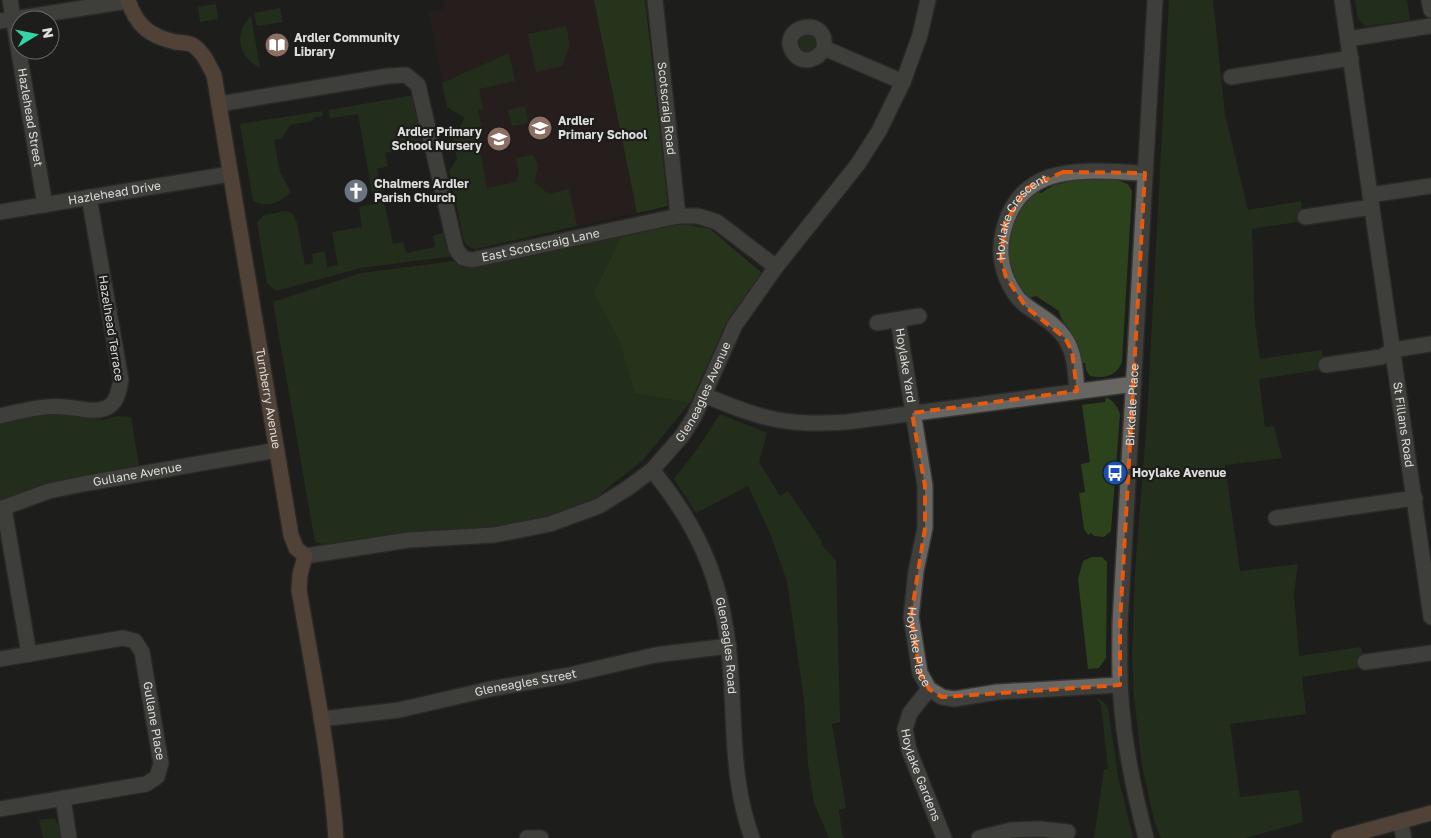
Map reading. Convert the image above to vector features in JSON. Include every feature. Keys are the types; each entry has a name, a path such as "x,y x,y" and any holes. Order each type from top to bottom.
{"street":[{"name":"Hazlehead Street","path":"10,0 7,20 45,205"},
{"path":"7,20 128,0"},
{"name":"Turnberry Avenue","path":"128,0 136,21 153,34 175,42 192,44 205,57 214,75 291,535 296,548 305,556"},
{"name":"Scotscraig Road","path":"654,0 678,216"},
{"name":"Gleneagles Avenue","path":"305,556 409,540 494,535 550,524 599,506 652,470 682,436 694,417 735,325 776,267 858,164 879,130 903,82 920,35 928,0"},
{"name":"Birkdale Place","path":"1146,838 1136,801 1126,744 1120,685 1120,624 1155,0"},
{"name":"St Fillans Road","path":"1342,0 1415,498 1428,569 1431,618"},
{"path":"1430,0 1431,10"},
{"path":"1348,39 1431,26"},
{"path":"824,48 903,82"},
{"path":"1231,77 1351,58"},
{"name":"East Scotscraig Lane","path":"219,104 388,76 406,75 418,85 456,249 463,258 472,260 678,216 698,216 717,222 776,267"},
{"name":"Hoylake Crescent","path":"1077,391 1072,351 1065,338 1053,324 1026,306 1015,294 1006,277 1001,259 1001,241 1005,223 1014,204 1027,188 1063,172 1145,173"},
{"name":"Hazlehead Drive","path":"0,212 230,174"},
{"path":"1305,217 1431,186"},
{"name":"Hazelhead Terrace","path":"0,416 38,407 100,409 110,405 118,395 121,380 89,197"},
{"name":"Hoylake Yard","path":"877,323 919,316"},
{"name":"Hoylake Yard","path":"898,320 912,413"},
{"path":"1326,365 1381,357 1393,350 1431,344"},
{"path":"704,395 766,417 818,424 847,422 1134,384"},
{"name":"Hoylake Place","path":"912,413 925,486 925,528 916,571 911,617 920,673 929,689 942,697 954,699 998,692 1120,685"},
{"name":"Gullane Avenue","path":"2,509 49,492 75,486 277,450"},
{"name":"Gleneagles Road","path":"652,470 681,509 701,543 725,617 729,646 733,748 739,790 752,838"},
{"path":"1276,518 1415,498"},
{"path":"2,509 29,654"},
{"path":"305,556 300,575 299,590 321,719 336,838"},
{"name":"Gullane Place","path":"0,659 123,638 134,641 142,652 162,763 157,777 146,784 0,808"},
{"name":"Gleneagles Street","path":"321,719 400,710 490,689 655,655 729,646"},
{"path":"1366,662 1431,653"},
{"name":"Hoylake Gardens","path":"929,689 910,713 905,729 909,750 944,838"},
{"path":"63,798 69,838"},
{"path":"1339,838 1431,813"},
{"path":"1400,821 1404,838"},
{"path":"979,838 1011,830 1040,829 1068,832"},
{"path":"527,838 541,838"}],"highlighted area":[{"path":"1063,172 1145,173 1120,624 1120,685 942,697 929,689 920,673 911,617 925,528 925,486 912,413 1077,391 1072,351 1065,338 1026,307 1006,277 1001,259 1005,223 1027,188"}],"shaded area":[{"name":"Ardler Primary School","path":"444,0 594,0 637,213 476,249 469,247 464,241 449,171 457,159 453,138 465,118 447,107 428,12 445,9"}],"green space":[{"path":"594,0 645,0 668,206 637,213"},
{"path":"1169,0 1213,0 1225,114 1248,210 1301,201 1303,221 1252,229 1255,324 1260,359 1322,350 1325,369 1259,379 1265,427 1274,426 1282,458 1225,465 1240,571 1298,564 1294,593 1299,656 1361,647 1365,667 1302,677 1306,714 1230,724 1240,797 1299,790 1303,822 1246,838 1161,838 1155,824 1142,765 1134,698 1132,655 1135,571 1147,418"},
{"path":"1355,0 1407,0 1410,20 1366,26 1360,21"},
{"path":"216,4 218,19 200,22 198,7"},
{"path":"280,8 283,22 257,26 254,13"},
{"path":"251,16 260,68 247,58 240,44 242,30"},
{"path":"566,26 570,46 562,66 536,72 528,34"},
{"path":"804,34 812,34 817,39 815,50 804,52 799,47 799,39"},
{"path":"509,53 515,81 479,89 483,109 478,110 481,124 480,151 487,188 516,182 519,174 516,158 533,155 538,164 535,183 549,194 569,189 577,226 476,249 469,247 464,241 449,171 457,159 453,138 465,118 447,107 442,83"},
{"path":"414,95 424,145 385,153 388,166 377,169 393,244 403,242 406,253 435,247 433,236 443,233 432,185 438,190 454,256 361,268 276,291 267,283 257,222 264,215 286,211 293,214 297,223 305,265 313,263 312,254 325,251 327,267 338,265 332,232 362,227 359,207 374,204 358,114 330,118 329,110"},
{"path":"525,106 528,123 512,126 508,110"},
{"path":"322,111 323,116 313,118 313,121 290,125 282,138 274,140 280,172 291,192 273,203 264,204 253,201 240,124"},
{"path":"1072,175 1117,176 1117,180 1128,184 1132,191 1122,362 1117,371 1105,377 1090,376 1086,370 1085,363 1081,363 1075,340 1062,320 1059,311 1036,296 1028,298 1016,279 1009,258 1008,248 1011,227 1021,206 1034,191 1041,193 1054,185 1068,182"},
{"path":"679,223 710,229 762,273 727,321 690,403 635,393 618,338 594,293 623,233"},
{"path":"623,233 594,293 618,338 635,393 690,403 643,460 595,498 549,515 494,527 408,532 324,544 315,542 273,302 361,273 455,261 471,266"},
{"path":"1106,397 1115,404 1120,414 1111,531 1104,537 1094,536 1091,533 1088,535 1084,529 1079,493 1085,492 1081,464 1090,462 1082,405 1105,402"},
{"path":"39,413 65,413 103,420 117,416 131,417 139,466 56,481 19,496 0,501 0,423"},
{"path":"720,414 767,433 759,462 780,496 788,491 821,540 822,545 836,561 840,722 832,724 846,808 839,810 842,834 845,838 829,838 814,803 808,764 804,700 787,581 770,533 748,486 696,513 674,479 698,448"},
{"path":"1092,557 1102,557 1107,562 1106,658 1099,668 1088,669 1078,579 1083,561"},
{"path":"1096,697 1104,702 1108,708 1118,776 1133,838 1094,838 1104,770 1108,769 1101,705"},
{"path":"55,818 63,838 43,838 39,820"}],"place":[{"name":"Ardler Community Library","path":"277,45"},
{"name":"Ardler Primary School","path":"540,128"},
{"name":"Ardler Primary School Nursery","path":"499,139"},
{"name":"Chalmers Ardler Parish Church","path":"356,191"},
{"name":"Hoylake Avenue","path":"1115,473"}]}
